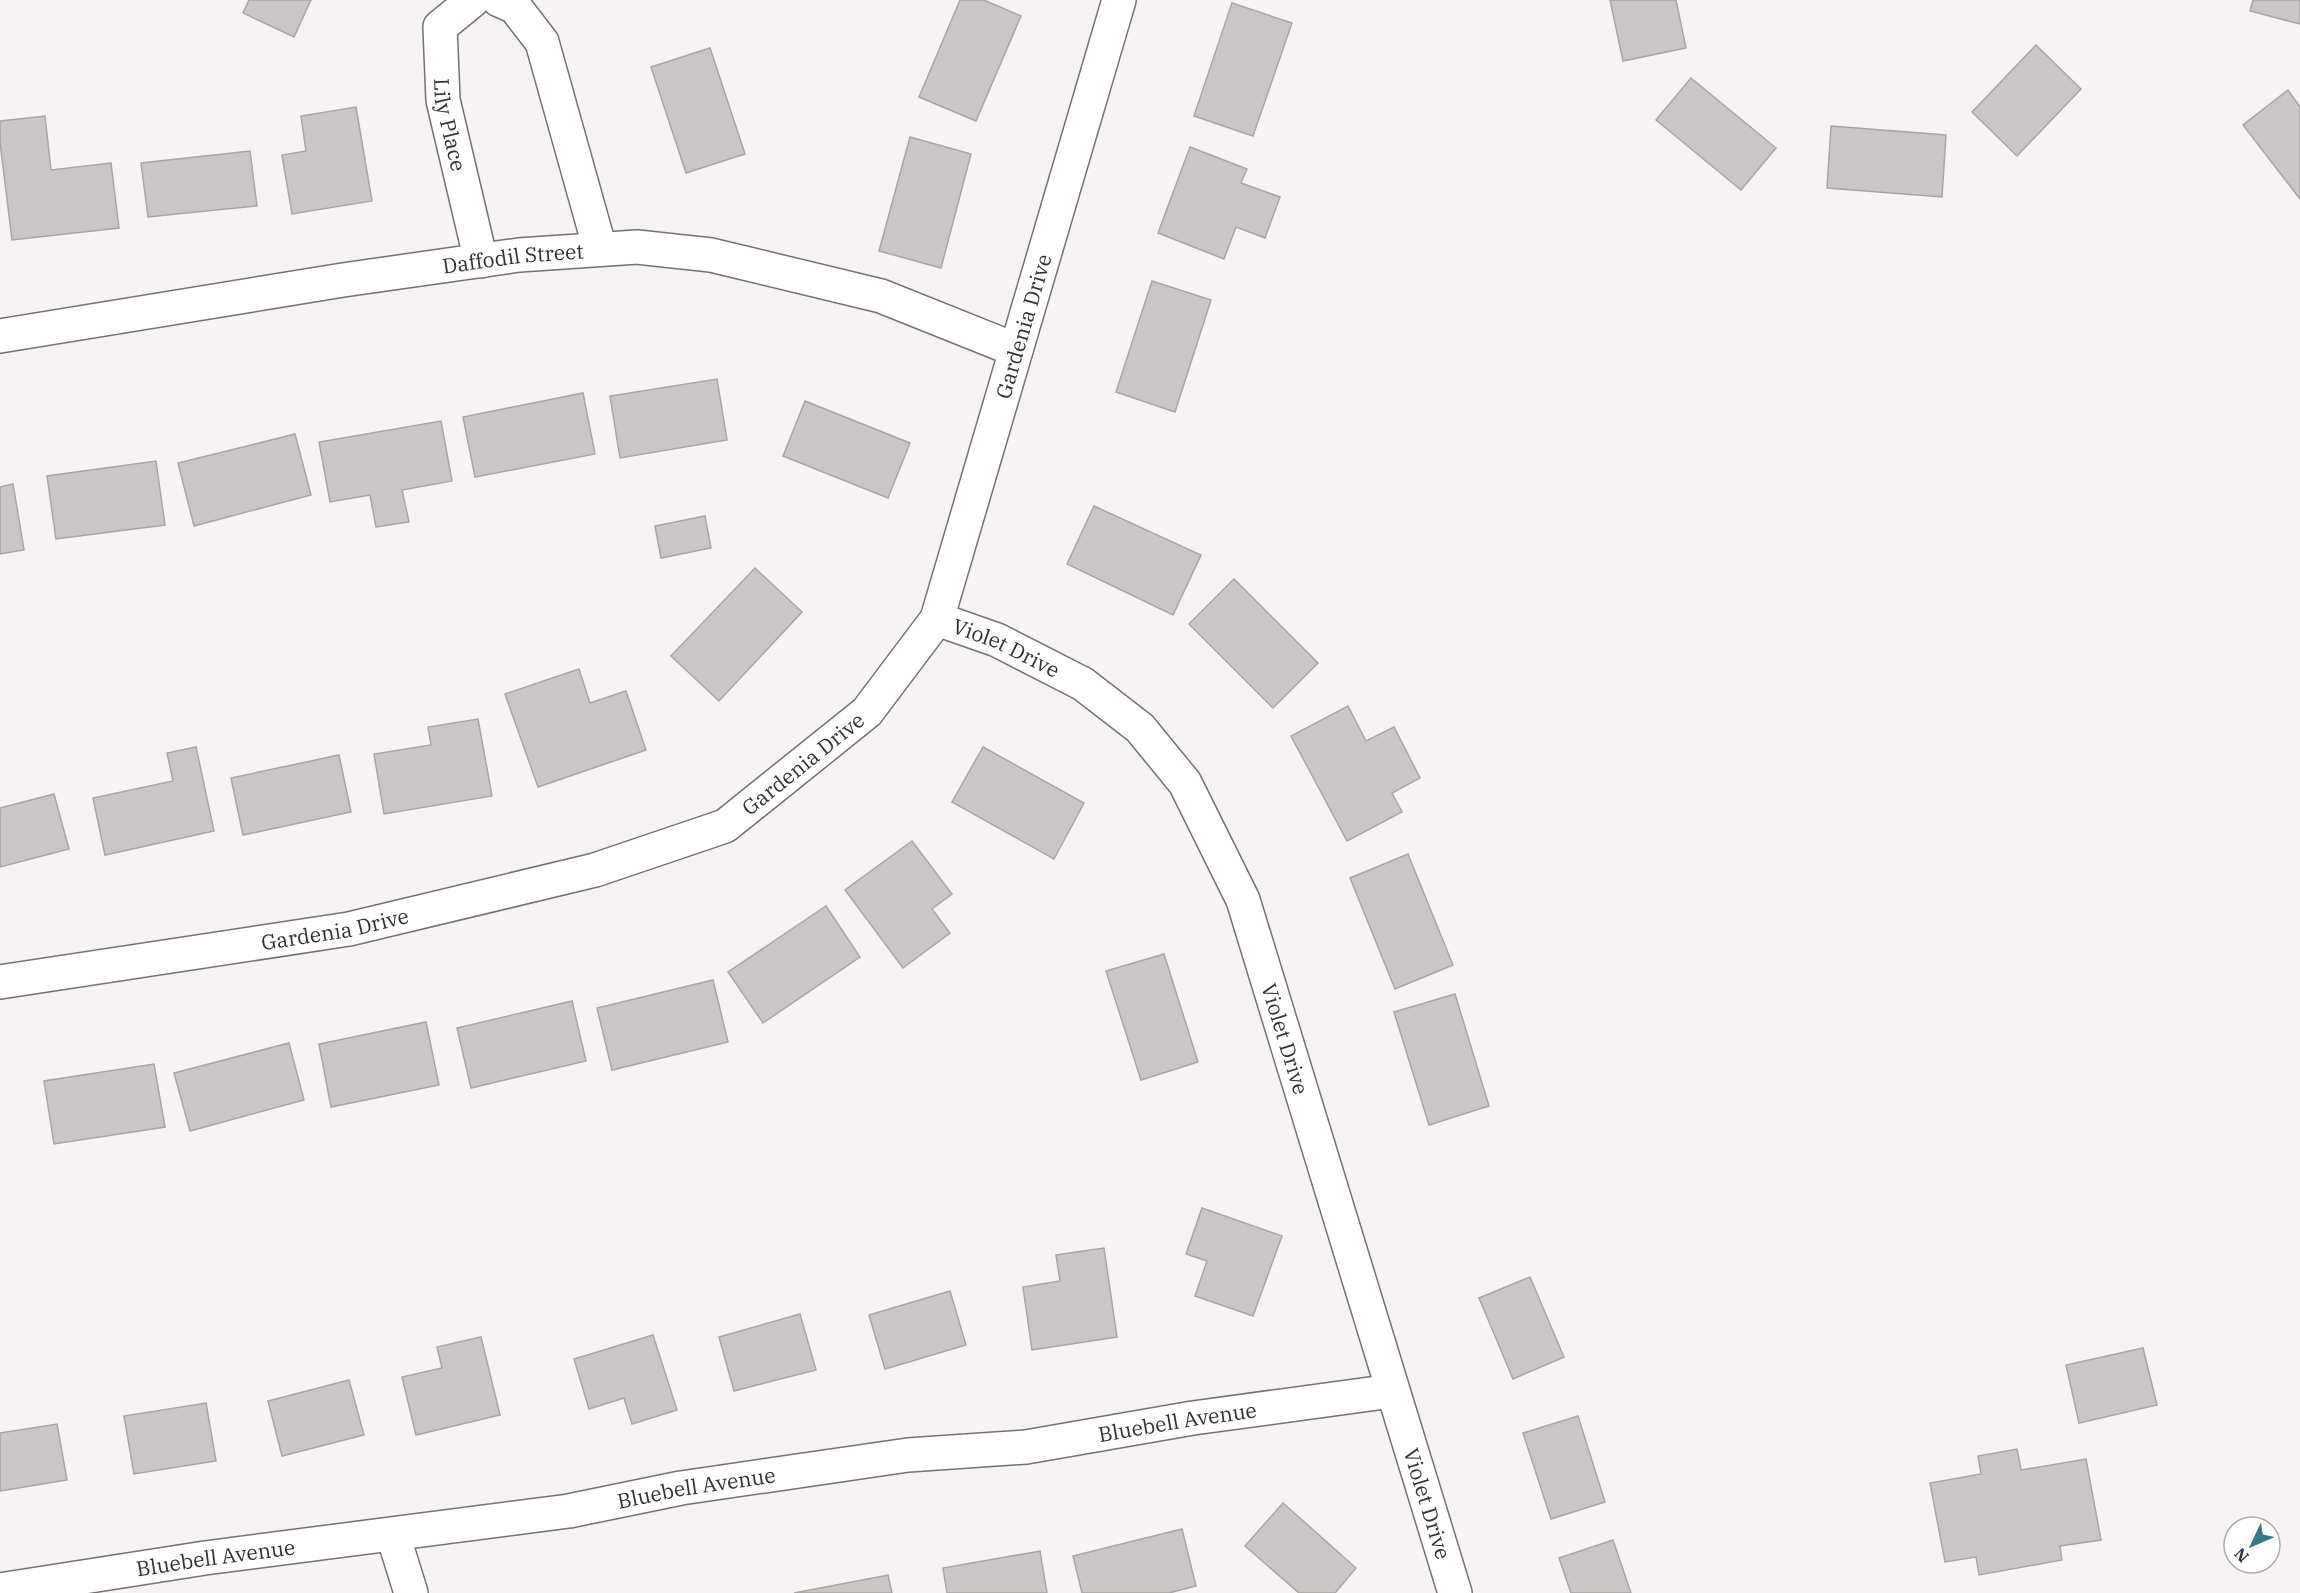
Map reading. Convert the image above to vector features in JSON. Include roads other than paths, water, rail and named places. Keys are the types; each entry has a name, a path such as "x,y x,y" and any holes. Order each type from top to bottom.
{"street":[{"name":"Lily Place","path":"473,0 440,27 443,100 481,261"},
{"path":"499,0 515,7 542,42 600,249"},
{"name":"Gardenia Drive","path":"0,982 349,929 595,870 725,826 867,712 937,619 1119,0"},
{"name":"Daffodil Street","path":"0,336 343,280 481,261 637,247 722,257 881,296 1016,350"},
{"name":"Violet Drive","path":"937,619 998,640 1083,684 1140,728 1185,783 1243,900 1349,1241 1360,1289 1455,1593"},
{"name":"Bluebell Avenue","path":"0,1590 205,1558 393,1535 452,1524 569,1511 681,1488 908,1455 1026,1447 1194,1418 1392,1391"},
{"path":"393,1535 411,1593"}]}
